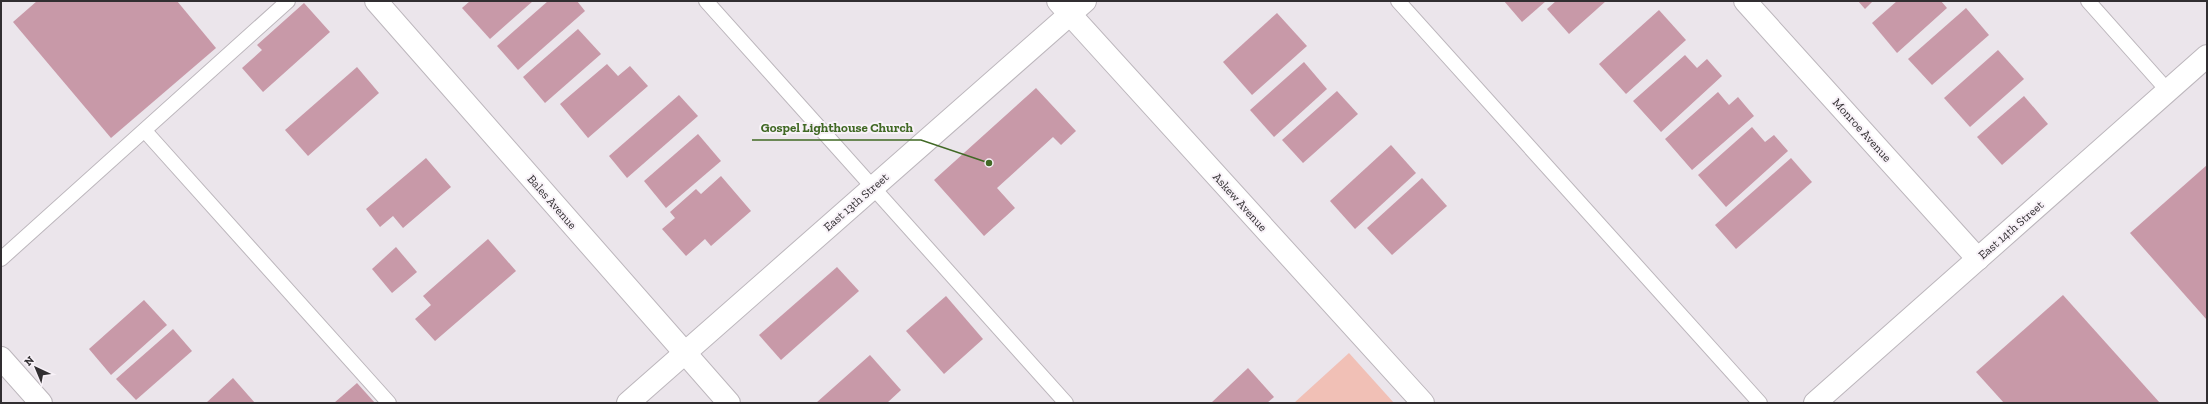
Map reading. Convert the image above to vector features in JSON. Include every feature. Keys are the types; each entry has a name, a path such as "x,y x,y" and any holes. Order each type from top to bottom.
{"street":[{"name":"Bales Avenue","path":"376,1 729,403"},
{"name":"Monroe Avenue","path":"1745,1 1978,259"},
{"name":"East 13th Street","path":"628,403 873,187 1071,5"},
{"name":"Askew Avenue","path":"1071,5 1423,403"},
{"name":"East 14th Street","path":"1815,403 2207,56"},
{"path":"1,358 41,403"}],"lane":[{"path":"1,259 288,1"},
{"path":"706,1 1066,403"},
{"path":"1398,1 1760,403"},
{"path":"2088,1 2168,91"},
{"path":"144,131 389,403"}],"shaded area":[{"path":"1349,353 1394,403 1294,403"}],"building":[{"path":"37,1 177,1 216,48 111,138 13,22"},
{"path":"470,1 533,1 490,39 462,8"},
{"path":"548,1 577,1 585,11 518,70 497,46"},
{"path":"1504,1 1546,1 1522,22"},
{"path":"1556,1 1606,1 1569,34 1547,9"},
{"path":"1858,1 1873,1 1865,9"},
{"path":"1897,1 1941,1 1947,8 1897,53 1872,23"},
{"path":"304,3 330,32 263,92 242,68 262,50 257,45"},
{"path":"1966,8 1989,35 1932,85 1908,59"},
{"path":"1659,10 1686,40 1626,94 1599,64"},
{"path":"1277,13 1307,46 1252,95 1223,62"},
{"path":"578,29 601,54 545,103 523,77"},
{"path":"1998,50 2024,79 1970,127 1944,98"},
{"path":"1685,55 1697,68 1707,59 1722,76 1661,132 1633,101"},
{"path":"1304,62 1327,89 1274,137 1250,110"},
{"path":"607,64 618,76 630,66 648,86 588,138 560,104"},
{"path":"357,67 379,93 308,156 285,130"},
{"path":"1036,88 1076,131 1061,145 1053,137 997,188 1015,208 984,236 934,180"},
{"path":"1337,91 1358,114 1303,163 1282,140"},
{"path":"1718,92 1729,105 1738,97 1754,116 1692,170 1665,139"},
{"path":"679,95 698,116 627,178 609,156"},
{"path":"2024,96 2048,124 2002,165 1977,137"},
{"path":"1752,127 1765,142 1774,135 1788,151 1726,207 1698,175"},
{"path":"698,134 721,161 666,208 644,181"},
{"path":"1391,145 1416,173 1355,229 1330,201"},
{"path":"426,158 451,187 403,228 393,216 380,227 366,209"},
{"path":"1791,158 1812,182 1736,249 1715,225"},
{"path":"2207,165 2207,320 2130,233"},
{"path":"721,176 751,211 711,246 705,239 686,256 662,229 675,218 670,212 696,189 701,194"},
{"path":"1422,178 1447,206 1392,255 1367,228"},
{"path":"488,239 516,271 435,341 415,319 431,305 423,296"},
{"path":"396,247 417,272 392,293 372,269"},
{"path":"837,267 859,291 781,360 759,335"},
{"path":"2063,295 2160,403 2004,403 1976,372"},
{"path":"946,296 983,339 944,374 906,331"},
{"path":"144,300 167,325 111,375 89,349"},
{"path":"173,329 192,351 136,400 116,379"},
{"path":"870,355 901,390 887,403 816,403"},
{"path":"1248,368 1274,397 1267,403 1211,403"},
{"path":"233,378 255,403 206,403"},
{"path":"357,383 375,403 334,403"}],"place":[{"name":"Gospel Lighthouse Church","path":"989,163"}]}
